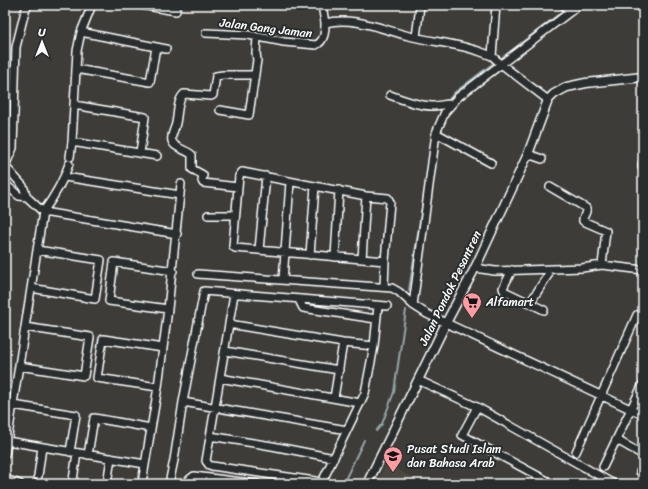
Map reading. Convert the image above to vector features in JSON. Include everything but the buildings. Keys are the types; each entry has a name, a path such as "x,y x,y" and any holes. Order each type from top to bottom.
{"street":[{"path":"28,5 25,11 16,47 13,148 5,166 23,186 27,197 42,212 177,234"},
{"path":"5,455 42,212 53,199 65,177 70,161 76,51 80,32 92,5"},
{"path":"141,5 176,11 177,5"},
{"path":"322,5 325,22"},
{"path":"496,5 497,60"},
{"path":"564,5 570,12"},
{"path":"412,305 436,133 439,124 451,104 473,85 497,60 579,5"},
{"path":"416,37 420,6"},
{"name":"Jalan Gang Jaman","path":"206,33 231,34 284,42 318,44 322,40 325,22 340,20 354,21 416,37 468,47 497,60 548,100"},
{"path":"80,32 166,49"},
{"path":"220,110 249,115 257,60 257,37"},
{"path":"76,69 150,82 156,47"},
{"path":"238,187 203,184 203,175 192,168 192,155 175,145 172,142 172,137 176,125 180,99 184,94 213,95 216,76 255,75"},
{"path":"548,100 554,94 567,87 586,83 643,77"},
{"path":"390,95 411,102 432,106 451,104"},
{"name":"Jalan Pondok Pesantren","path":"367,484 446,323 475,268 528,154 548,100"},
{"path":"74,104 145,117 140,153"},
{"path":"436,133 491,163"},
{"path":"72,142 157,156"},
{"path":"528,154 542,158"},
{"path":"643,160 643,169"},
{"path":"384,287 389,199 366,196 242,172 239,176 235,215 234,247 236,249 385,261"},
{"path":"259,250 266,176"},
{"path":"65,177 180,195"},
{"path":"283,280 290,182"},
{"path":"5,184 18,196 27,197"},
{"path":"142,483 158,387 173,271 181,184"},
{"path":"310,255 315,186"},
{"path":"550,187 586,208 583,221 606,231 602,265"},
{"path":"335,257 339,190"},
{"path":"362,259 366,196"},
{"path":"208,215 235,215"},
{"path":"31,288 95,299 101,260 37,250"},
{"path":"168,309 109,301 114,262 173,271"},
{"path":"475,268 495,271 582,268 602,265 643,270"},
{"path":"512,270 503,288 504,291 544,310"},
{"path":"198,274 392,288 412,305 446,323 643,415"},
{"path":"530,303 548,274"},
{"path":"169,484 202,293 206,291 299,300 387,306"},
{"path":"234,294 206,458 209,465 321,483 367,387 374,346 378,306"},
{"path":"299,300 303,308 376,319"},
{"path":"576,452 637,315"},
{"path":"229,324 343,343 374,346"},
{"path":"19,366 84,376 90,337 25,327"},
{"path":"158,387 97,378 103,339 163,348"},
{"path":"334,398 343,343"},
{"path":"225,351 339,370"},
{"path":"220,378 360,403"},
{"path":"418,380 477,407 614,484"},
{"path":"603,467 643,384"},
{"path":"183,402 347,430"},
{"path":"13,405 76,415 73,480"},
{"path":"477,407 462,435 553,484"},
{"path":"88,455 94,418 151,428"},
{"path":"210,436 334,458"},
{"path":"617,440 643,455"},
{"path":"7,441 145,464"},
{"path":"38,476 42,447"},
{"path":"107,484 111,458"},
{"path":"186,484 188,480 194,476 257,484"},
{"path":"5,479 20,484"}],"shaded area":[{"name":"Pusat Studi Islam dan Bahasa Arab","path":"387,463 423,484 376,484"}],"waterway":[{"path":"499,60 563,11"},
{"path":"447,102 454,93 495,62"},
{"path":"435,127 443,107"},
{"path":"409,290 424,195"},
{"path":"376,431 382,424 394,392 406,310"},
{"path":"343,484 364,440"}],"place":[{"name":"Alfamart","path":"472,319"},
{"name":"Pusat Studi Islam dan Bahasa Arab","path":"393,473"}]}
